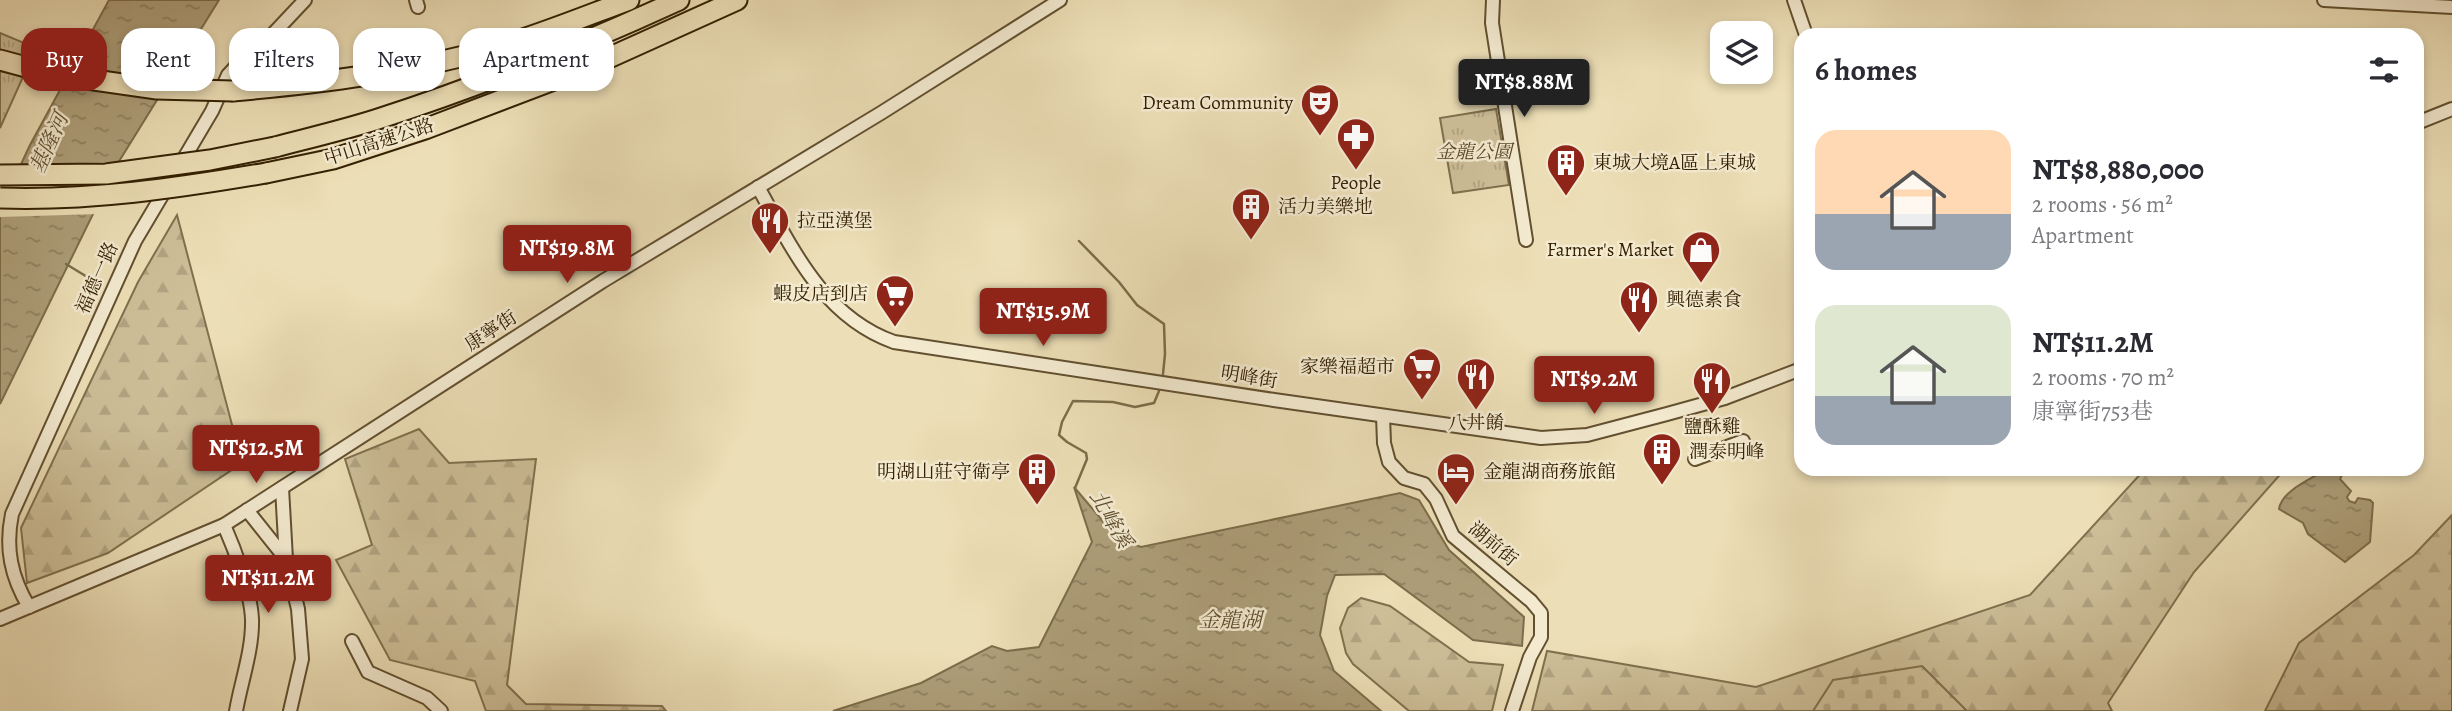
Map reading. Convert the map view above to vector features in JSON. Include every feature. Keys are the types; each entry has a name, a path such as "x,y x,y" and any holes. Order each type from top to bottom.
{"highway":[{"path":"107,82 157,89 233,91 319,83 426,65 499,47 629,0"},
{"name":"中山高速公路","path":"0,175 106,174 210,160 275,147 375,120 462,90 679,0"},
{"name":"中山高速公路","path":"0,198 117,195 175,189 333,159 425,129 593,65 737,0"},
{"path":"0,60 21,66"},
{"path":"0,71 21,72"}],"street":[{"name":"福德一路","path":"29,607 16,585 10,564 9,531 12,514 135,240 212,111 228,75 305,0"},
{"name":"康寧街","path":"0,619 224,525 603,281 881,113 1060,0"},
{"path":"1493,0 1492,23 1526,240"},
{"path":"1794,0 1804,28"},
{"path":"2324,0 2452,7"},
{"path":"2424,119 2452,108"},
{"name":"明峰街","path":"758,187 799,261 826,297 847,316 876,335 894,342 1541,438 1587,435 1726,398 1794,372"},
{"name":"湖前街","path":"1383,416 1384,443 1389,462 1404,478 1424,484 1436,499 1453,536 1531,601 1541,613 1541,637 1530,657 1512,711"},
{"path":"1695,459 1742,441"},
{"path":"282,488 286,559 298,609 302,659 290,711"},
{"path":"247,510 286,559"},
{"path":"224,525 236,552 250,601 252,621 236,711"},
{"path":"352,641 368,673 427,698 441,711"}],"green space":[{"path":"0,33 21,42 21,81 0,128"},
{"name":"金龍公園","path":"1496,109 1509,185 1453,193 1440,118"},
{"path":"177,215 242,463 108,553 27,583 21,528 138,282"},
{"path":"419,429 449,463 536,459 507,685 526,704 662,706 666,711 486,711 475,681 390,660 336,560 372,545 345,459"},
{"path":"2139,476 2279,476 2194,572 2108,703 2112,711 1532,711 1547,651 1756,687 2030,595"},
{"path":"2452,515 2452,711 2265,711 2299,643 2414,555"},
{"path":"1361,598 1390,606 1469,662 1503,665 1492,711 1409,711 1353,664 1346,653 1340,628 1348,608"},
{"path":"1922,666 1967,711 1813,711 1833,680"}],"water":[{"name":"基隆河","path":"109,0 219,0 202,28 121,28 121,91 163,91 118,163 0,404 0,209 59,91 107,91 107,28 94,28"},
{"path":"2315,476 2342,476 2340,479 2351,491 2347,497 2349,501 2355,503 2358,498 2373,503 2370,542 2345,562 2308,534 2303,523 2279,509 2286,496"},
{"name":"金龍湖","path":"1074,487 1118,539 1141,547 1400,493 1419,500 1449,550 1524,617 1522,646 1473,640 1384,574 1335,575 1327,596 1320,635 1334,671 1381,711 833,711 921,683 992,646 1007,651 1039,647 1092,542"}],"pier":[{"path":"123,162 98,214 0,217 0,201 17,165"}],"waterway":[{"name":"北峰溪","path":"1079,241 1119,282 1137,305 1164,324 1163,374"},
{"name":"北峰溪","path":"66,264 102,286"},
{"name":"北峰溪","path":"1075,488 1087,459 1086,453 1059,435 1062,422 1073,401 1113,402 1135,407 1154,403 1159,391"}],"place":[{"name":"Dream Community","path":"1320,137"},
{"name":"People","path":"1356,171"},
{"name":"東城大境A區上東城","path":"1566,197"},
{"name":"活力美樂地","path":"1251,241"},
{"name":"拉亞漢堡","path":"770,255"},
{"name":"Farmer's Market","path":"1701,284"},
{"name":"蝦皮店到店","path":"895,328"},
{"name":"興德素食","path":"1639,334"},
{"name":"家樂福超市","path":"1422,401"},
{"name":"八丼餚","path":"1476,411"},
{"name":"鹽酥雞","path":"1712,415"},
{"name":"潤泰明峰","path":"1662,486"},
{"name":"明湖山莊守衛亭","path":"1037,506"},
{"name":"金龍湖商務旅館","path":"1456,506"}]}
